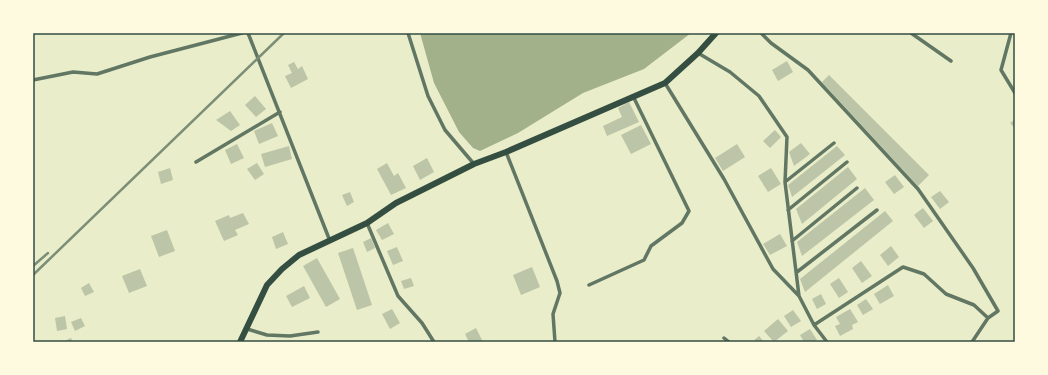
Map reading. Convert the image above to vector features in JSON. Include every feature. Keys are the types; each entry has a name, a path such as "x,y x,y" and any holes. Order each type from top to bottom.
{"highway":[{"path":"240,342 267,285 282,269 299,255 367,223 396,203 474,164 506,152 665,83 698,53 716,33"}],"street":[{"path":"33,80 73,72 97,74 150,57 242,33"},
{"path":"248,33 330,241"},
{"path":"408,33 428,96 445,130 474,164"},
{"path":"761,33 771,43 808,70 918,189 973,268 998,311 988,318 972,342"},
{"path":"911,33 951,61"},
{"path":"1010,33 1001,70 1015,93"},
{"path":"698,53 730,72 759,96 786,137 785,182 799,296"},
{"path":"665,83 724,179 773,269 799,296 814,325 827,342"},
{"path":"589,285 644,260 651,246 682,222 689,211 633,96"},
{"path":"196,162 280,112"},
{"path":"785,182 834,143"},
{"path":"506,152 557,281 560,293 553,314 555,342"},
{"path":"788,210 847,162"},
{"path":"792,241 857,188"},
{"path":"797,272 877,210"},
{"path":"367,223 398,296 422,323 434,342"},
{"path":"814,325 903,267 924,274 946,294 974,305 988,318"},
{"path":"247,329 267,335 290,336 318,332"},
{"path":"724,338 728,342"}],"shaded area":[{"path":"420,33 691,33 644,69 583,93 518,133 480,151 473,148 459,132 434,83"}],"building":[{"path":"787,61 793,72 778,81 772,70"},
{"path":"294,62 298,69 302,66 308,79 291,88 285,76 292,73 288,65"},
{"path":"829,75 929,175 918,186 822,82"},
{"path":"255,96 266,109 256,117 245,105"},
{"path":"629,102 639,122 607,136 603,126 622,117 618,108"},
{"path":"230,111 240,125 231,131 216,120"},
{"path":"1015,119 1015,129 1010,123"},
{"path":"272,123 278,136 259,144 254,131"},
{"path":"641,125 651,144 631,154 621,135"},
{"path":"775,130 781,137 770,148 763,141"},
{"path":"801,143 810,154 794,166 789,152"},
{"path":"237,144 244,158 231,164 225,150"},
{"path":"737,144 745,157 723,171 715,158"},
{"path":"289,146 292,159 265,167 261,154"},
{"path":"837,146 845,155 792,197 788,185"},
{"path":"427,158 434,172 420,180 413,166"},
{"path":"257,163 264,174 255,180 247,169"},
{"path":"387,163 394,176 398,173 406,188 391,195 377,169"},
{"path":"848,167 857,179 802,224 796,209"},
{"path":"170,168 173,180 161,184 158,172"},
{"path":"771,168 781,184 768,192 758,176"},
{"path":"895,175 904,187 894,194 885,182"},
{"path":"865,188 874,200 802,256 797,242"},
{"path":"940,191 949,202 940,209 931,197"},
{"path":"350,192 354,202 347,206 342,195"},
{"path":"923,208 933,221 924,228 914,215"},
{"path":"885,211 893,221 805,292 800,279"},
{"path":"243,213 249,224 235,230 238,235 224,241 215,221 229,215 230,218"},
{"path":"388,223 394,234 382,240 376,230"},
{"path":"167,230 175,251 159,257 151,236"},
{"path":"283,232 288,244 276,249 272,237"},
{"path":"780,234 787,246 770,255 763,244"},
{"path":"371,238 375,248 367,252 363,242"},
{"path":"891,246 899,257 888,266 880,255"},
{"path":"397,247 403,261 393,265 387,251"},
{"path":"353,248 372,305 357,310 338,253"},
{"path":"317,258 340,299 326,307 303,266"},
{"path":"861,261 872,276 862,283 852,268"},
{"path":"532,267 540,287 521,295 513,275"},
{"path":"140,269 147,286 129,293 122,276"},
{"path":"411,278 414,286 404,289 401,281"},
{"path":"839,278 848,292 839,298 830,284"},
{"path":"89,283 94,292 85,296 81,288"},
{"path":"888,285 894,296 880,304 874,294"},
{"path":"304,286 310,298 292,307 286,296"},
{"path":"821,294 826,304 817,309 812,299"},
{"path":"866,299 873,309 863,315 857,305"},
{"path":"392,309 400,323 390,329 382,314"},
{"path":"850,309 858,322 852,325 853,329 840,336 835,326 840,324 836,317"},
{"path":"793,310 801,321 791,327 784,316"},
{"path":"65,316 67,329 57,331 55,318"},
{"path":"81,318 85,326 75,331 71,322"},
{"path":"778,319 788,331 774,342 764,331"},
{"path":"476,328 483,342 469,342 465,334"},
{"path":"810,329 817,340 814,342 804,342 800,335"},
{"path":"759,336 764,342 752,342"},
{"path":"71,338 73,342 62,342"}],"railway":[{"path":"33,275 284,33"},
{"path":"33,266 48,253"}]}
